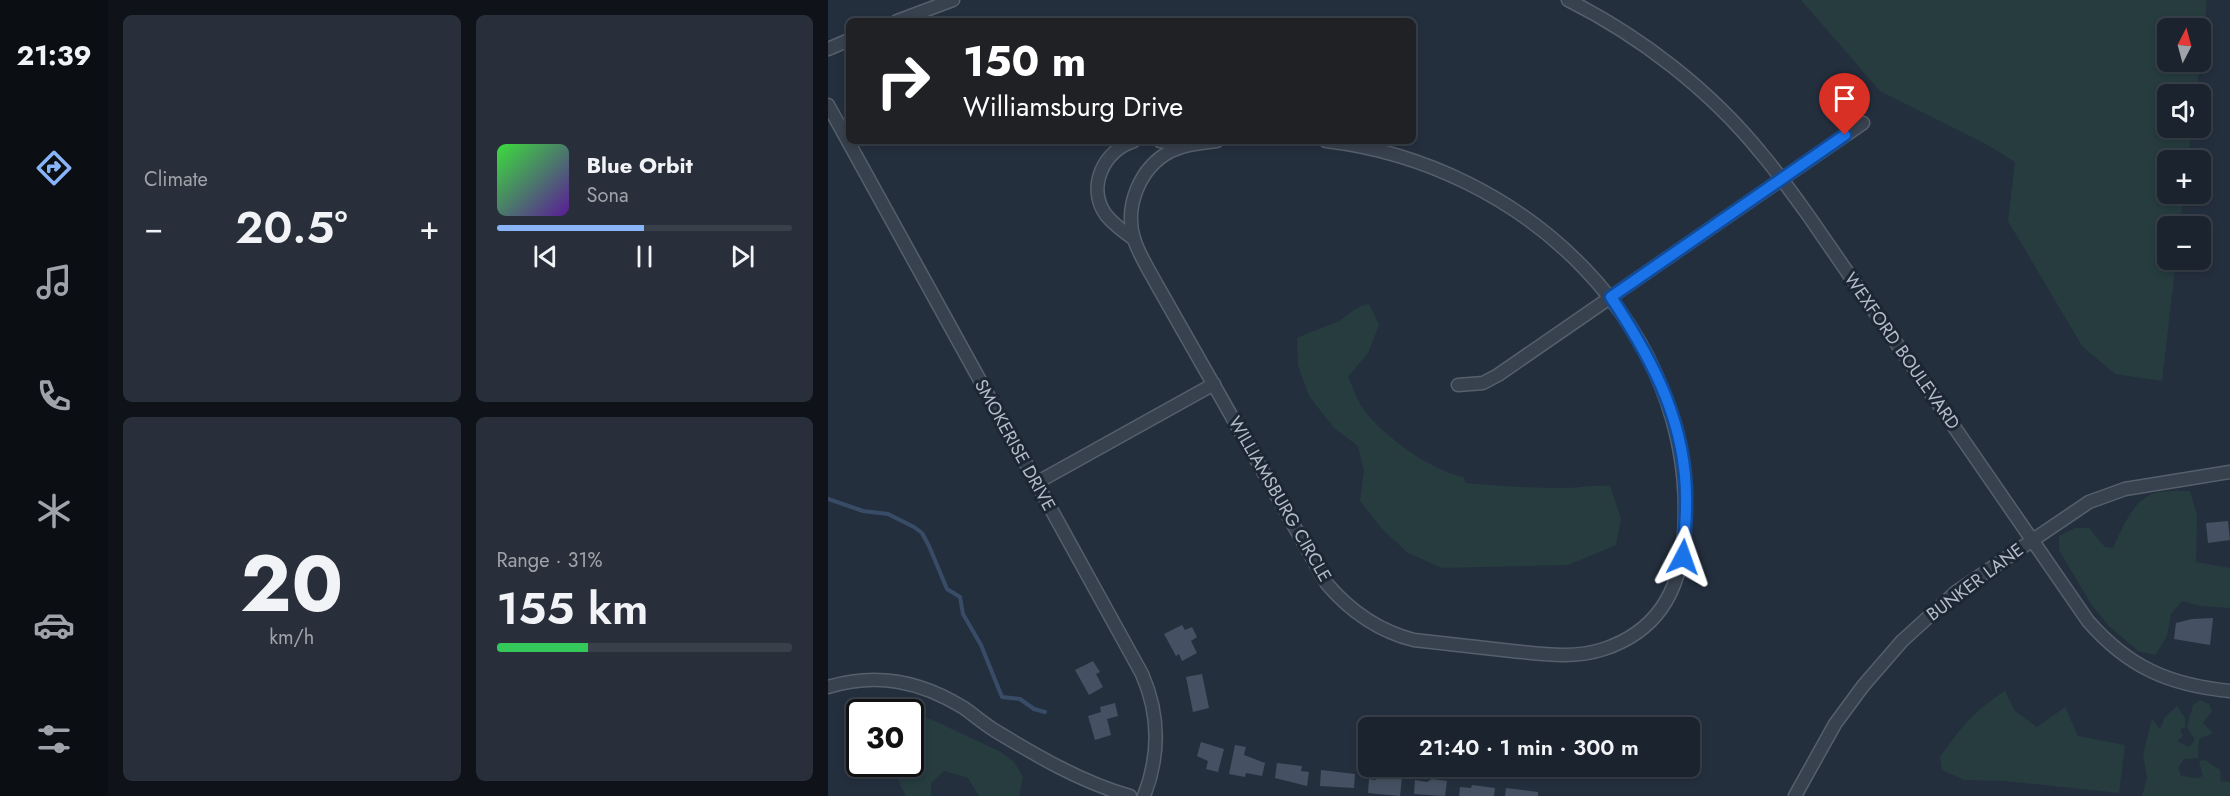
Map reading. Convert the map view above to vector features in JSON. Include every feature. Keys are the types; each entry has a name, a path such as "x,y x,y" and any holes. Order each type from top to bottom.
{"street":[{"path":"905,18 953,0"},
{"name":"WEXFORD BOULEVARD","path":"1575,2 1628,35 1696,87 1761,152 2088,621 2120,653 2169,680 2230,692"},
{"path":"828,49 846,41"},
{"name":"SMOKERISE DRIVE","path":"828,105 846,138"},
{"path":"1458,386 1483,383 1498,375 1863,123"},
{"name":"SMOKERISE DRIVE","path":"849,144 1121,633 1149,690 1154,709 1157,739 1153,765 1144,796"},
{"path":"1124,144 1112,153 1101,168 1097,188 1100,204 1106,215 1117,227 1134,239"},
{"path":"1176,144 1187,146"},
{"name":"WILLIAMSBURG CIRCLE","path":"1199,144 1173,150 1159,159 1139,183 1131,211 1134,239 1157,285 1327,584 1355,613 1385,630 1414,640 1554,655 1582,655 1629,639 1649,622 1673,590 1683,557 1687,504 1682,452 1676,428 1661,380 1648,354 1611,297 1561,246 1523,215 1494,196 1421,163 1372,149 1343,144"},
{"path":"1036,483 1214,384"},
{"name":"BUNKER LANE","path":"1795,796 1835,724 1869,678 1902,641 1956,592 2089,502 2111,494 2230,472"},
{"path":"828,687 843,682 873,679 915,684 962,707 989,727 1042,759 1130,796"}],"green space":[{"path":"1801,0 2207,0 2205,18 2157,18 2157,72 2199,72 2197,84 2157,84 2157,138 2191,138 2189,150 2157,150 2157,204 2183,204 2181,216 2157,216 2157,270 2175,270 2162,381 2115,374 2082,346 2008,221 2015,162 1984,143 1880,91"},
{"path":"1369,304 1379,325 1368,353 1348,377 1362,407 1381,429 1407,450 1436,467 1463,477 1466,483 1552,488 1610,486 1621,519 1616,545 1568,565 1442,568 1408,553 1382,529 1360,501 1364,471 1358,446 1334,428 1309,396 1298,365 1297,338 1339,321 1358,308"},
{"path":"2190,491 2197,515 2196,562 2230,568 2230,608 2201,606 2182,601 2171,614 2167,636 2155,655 2138,651 2109,626 2091,604 2059,550 2059,536 2075,528 2089,528 2105,547 2113,548 2133,510 2145,498 2160,492"},
{"path":"2005,691 2015,711 2037,727 2065,707 2078,736 2125,745 2119,793 2005,781 1964,780 1942,770 1940,757 1955,737 1976,713"},
{"path":"2200,700 2209,704 2212,711 2203,723 2213,733 2199,739 2198,758 2184,759 2178,768 2181,776 2198,778 2203,776 2199,761 2205,760 2220,770 2221,781 2230,782 2230,796 2142,796 2147,778 2143,755 2152,719 2160,729 2165,717 2177,706 2185,718 2185,727 2180,730 2183,736 2177,741 2189,747 2195,740 2187,727 2193,705"},
{"path":"924,716 1001,752 1014,762 1023,777 1019,796 979,796 968,778 944,771 931,783 931,796 906,796 896,777 924,777"}],"building":[{"path":"2228,521 2230,540 2208,543 2206,523"},
{"path":"2213,618 2210,645 2174,639 2176,623 2192,619"},
{"path":"1182,625 1185,630 1192,627 1197,637 1191,641 1197,653 1182,661 1179,654 1176,656 1164,634"},
{"path":"1093,661 1100,672 1096,674 1103,687 1089,695 1075,670"},
{"path":"1202,674 1209,708 1193,712 1186,677"},
{"path":"1115,703 1118,716 1107,719 1111,735 1095,740 1088,716 1101,712 1100,707"},
{"path":"1201,742 1224,749 1218,772 1206,769 1208,761 1197,756"},
{"path":"1235,745 1246,747 1244,755 1265,763 1262,776 1246,773 1245,777 1229,774"},
{"path":"1277,763 1302,766 1301,771 1309,772 1307,786 1275,778"},
{"path":"1321,770 1355,774 1354,788 1320,786"},
{"path":"1376,777 1402,777 1400,796 1368,793 1369,779 1376,780"},
{"path":"1432,779 1447,781 1445,796 1414,794 1415,780 1427,782"},
{"path":"1472,785 1495,788 1494,796 1459,796 1460,787 1471,788"},
{"path":"1506,788 1538,792 1538,796 1505,796"}],"waterway":[{"path":"828,499 863,511 888,514 922,533 947,589 960,597 963,614 981,645 1002,697 1020,699 1034,709 1045,712"}],"route":[{"path":"1683,557 1687,504 1682,452 1676,428 1661,380 1648,354 1611,297 1845,135"}]}
